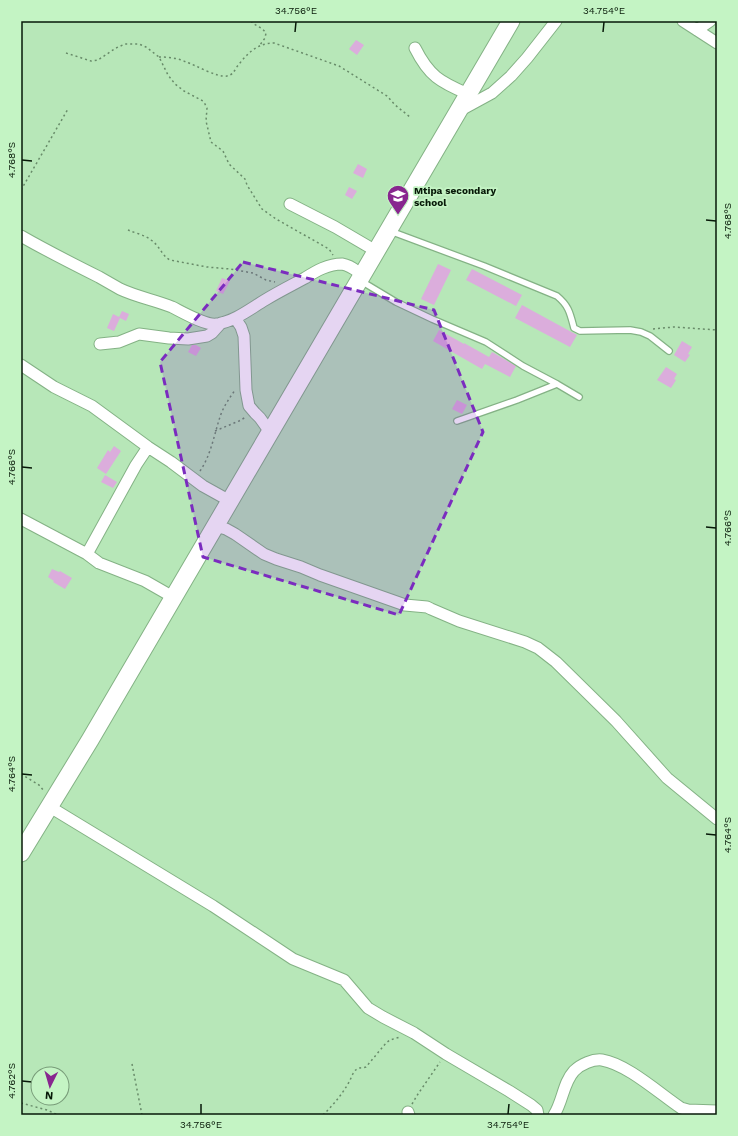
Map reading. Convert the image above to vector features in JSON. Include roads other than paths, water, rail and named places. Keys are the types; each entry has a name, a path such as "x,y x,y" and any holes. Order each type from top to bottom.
{"main road":[{"path":"21,853 173,598 511,21"}],"street":[{"path":"458,112 492,93 511,76 556,21"},
{"path":"683,21 717,43"},
{"path":"697,30 710,21"},
{"path":"415,48 421,60 436,78 446,85 468,94"},
{"path":"290,204 376,250"},
{"path":"21,236 119,289 170,306 212,324 221,323 235,318 321,268 336,264 344,264 358,272 360,279"},
{"path":"235,318 242,327 244,336 246,390 249,406 270,432"},
{"path":"100,344 119,342 139,334 182,339 207,336 212,333 221,323"},
{"path":"21,365 54,387 92,406 194,480 230,501"},
{"path":"87,554 136,465 148,447"},
{"path":"21,519 87,554 100,563 145,581 173,598"},
{"path":"215,526 226,529 264,554 276,559 405,605 431,608 459,621 525,642 538,648 556,662 616,721 667,778 717,819"},
{"path":"51,804 213,906 293,959 344,980 368,1008 414,1032 446,1054 509,1091 531,1105 537,1110 538,1115"},
{"path":"554,1115 558,1109 569,1077 576,1069 595,1060 602,1060 614,1064 634,1074 681,1108 717,1111"}],"lane":[{"path":"388,230 484,266 557,296 565,302 575,330 639,331 650,336 669,351"},
{"path":"360,279 396,302 486,342 523,366 558,384 579,397"},
{"path":"457,421 558,384"}],"place":[{"name":"Mtipa secondary school","path":"398,216"}]}
